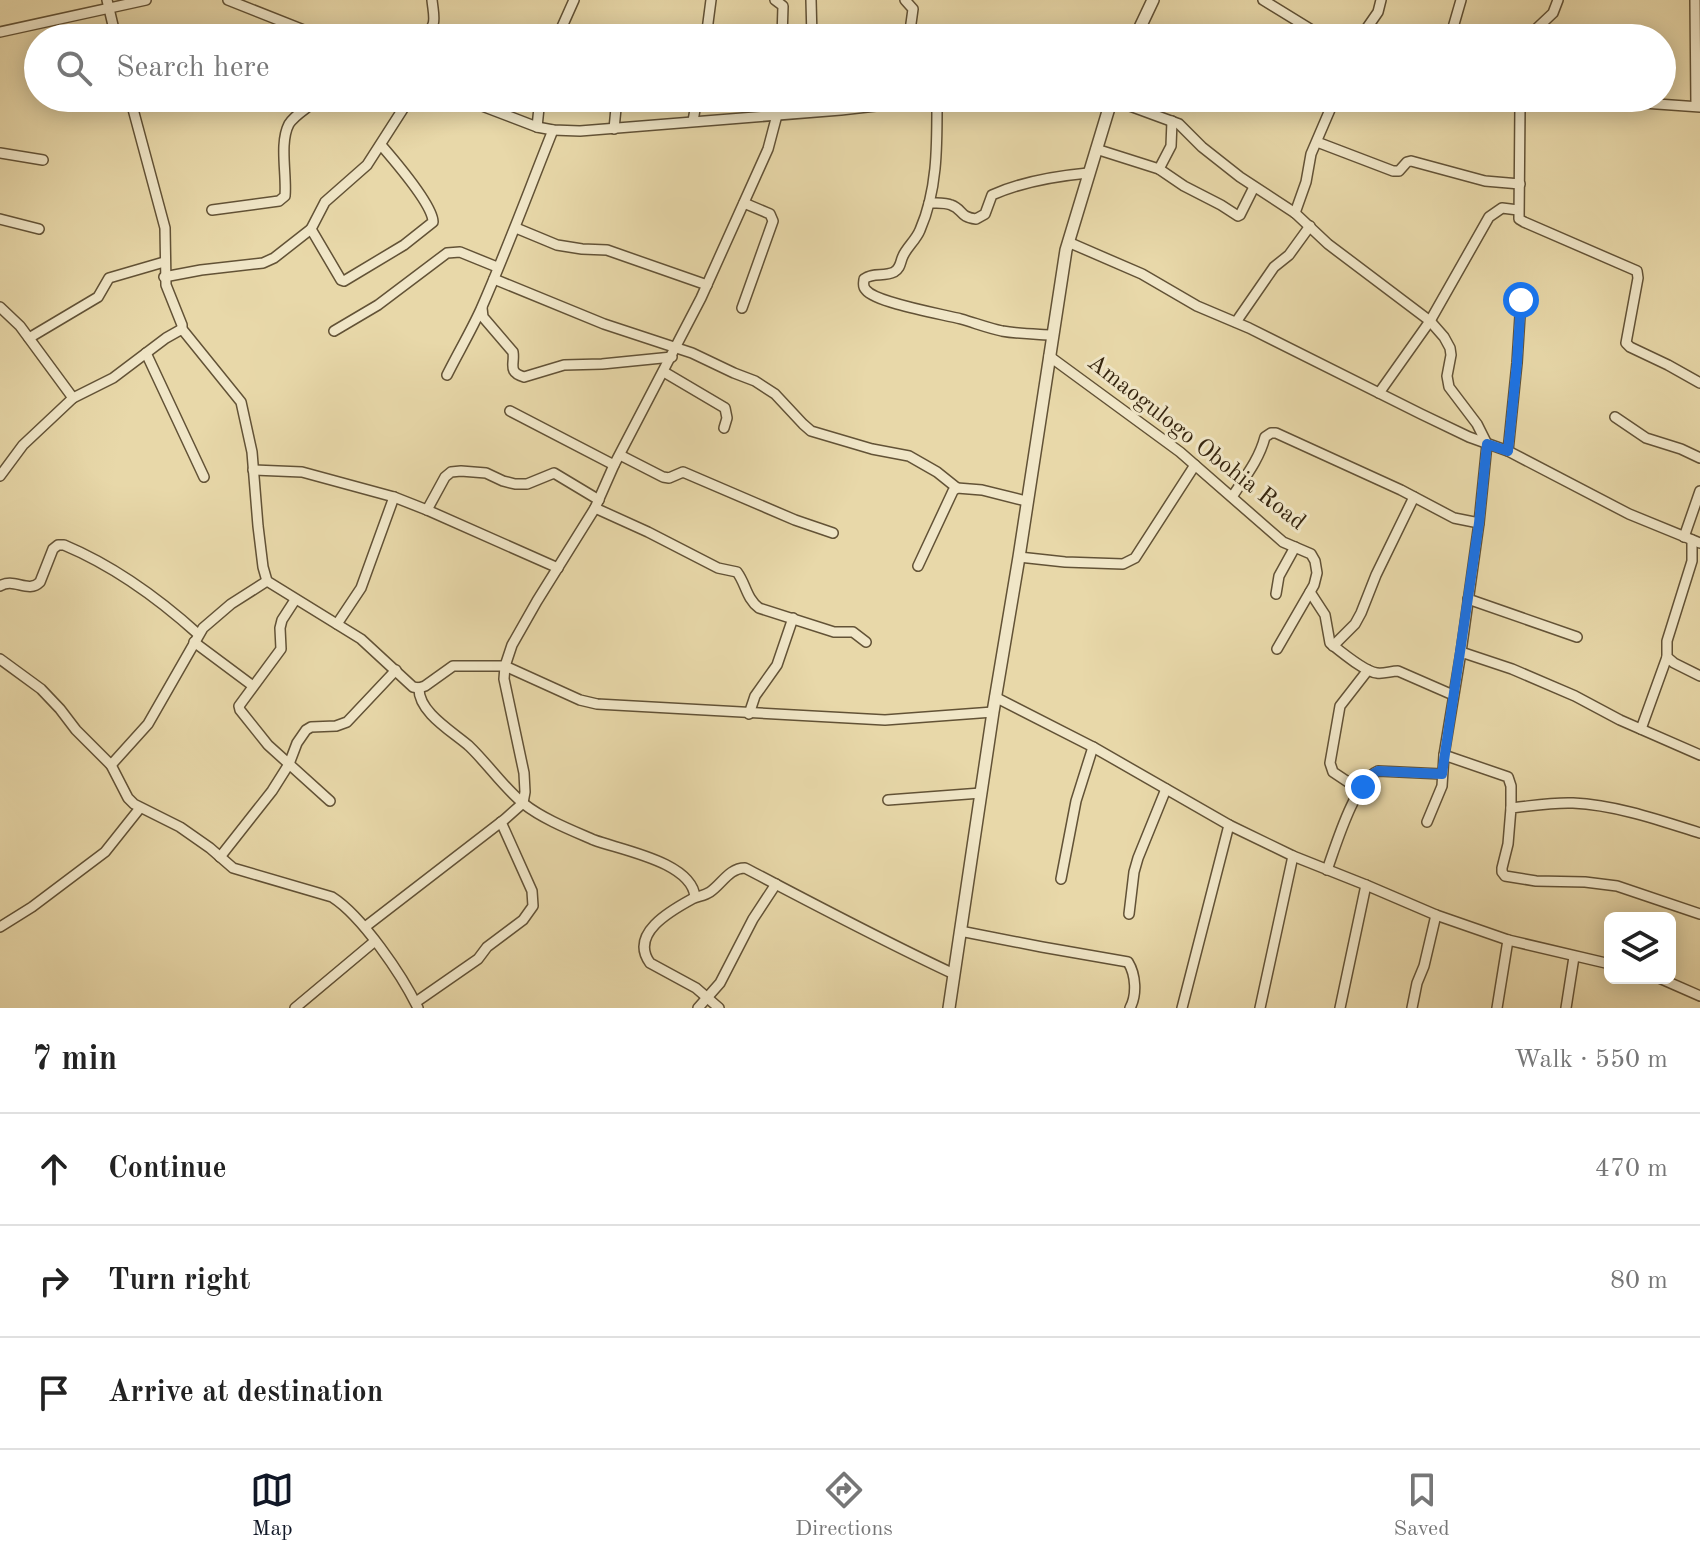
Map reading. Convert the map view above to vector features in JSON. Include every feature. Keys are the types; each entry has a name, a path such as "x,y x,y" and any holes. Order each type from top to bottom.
{"street":[{"path":"30,24 108,3 146,0"},
{"path":"228,0 287,24"},
{"path":"432,0 434,24"},
{"path":"563,24 574,0"},
{"path":"708,24 711,0"},
{"path":"775,0 783,6 782,24"},
{"path":"811,0 812,24"},
{"path":"905,0 913,9 911,24"},
{"path":"1142,24 1153,0"},
{"path":"1263,0 1302,24"},
{"path":"1370,24 1378,12 1381,0"},
{"path":"1454,24 1461,0"},
{"path":"1541,24 1553,13 1558,0"},
{"path":"1676,105 1698,106 1695,0"},
{"path":"108,3 113,24"},
{"path":"0,32 24,26"},
{"path":"134,112 165,228 164,277 182,329 241,402 252,452 267,581 361,639 413,687 425,686 453,666 505,666 571,696 597,704 885,720 993,712"},
{"path":"212,210 279,201 285,196 285,136 290,123 304,112"},
{"path":"164,277 263,263 274,258 311,229 325,202 367,165 401,112"},
{"path":"498,112 553,130 614,129 810,112"},
{"path":"537,127 539,112"},
{"path":"614,129 616,112"},
{"path":"693,121 695,112"},
{"path":"365,927 523,803 524,773 504,679 512,645 597,504 614,465 674,352 768,149 777,112"},
{"path":"941,112 929,203 919,231 902,258 900,267 887,274 869,275 864,279 865,290 902,305 992,329 1052,335"},
{"path":"949,1008 1068,242 1108,112"},
{"path":"1149,112 1185,129 1202,147 1254,187 1295,213 1328,244 1430,321 1450,348 1449,387 1477,424 1487,444 1442,786 1427,822"},
{"path":"1295,213 1306,182 1311,154 1329,112"},
{"path":"1520,112 1519,217 1524,222 1637,271 1639,275 1627,345 1700,383"},
{"path":"1159,169 1171,146 1172,121"},
{"path":"447,375 482,308 553,130"},
{"path":"1317,142 1393,171 1399,171 1411,161 1485,181 1520,184"},
{"path":"311,229 344,281 404,245 433,222 432,212 381,145"},
{"path":"1096,149 1159,169 1238,216 1254,187"},
{"path":"0,153 43,160"},
{"path":"929,203 950,204 962,215 976,219 985,214 992,195 1003,190 1088,173"},
{"path":"742,308 773,221 770,214 744,203"},
{"path":"1379,393 1430,321 1489,217 1502,208 1518,210"},
{"path":"0,219 39,229"},
{"path":"1236,322 1274,267 1289,255 1310,226"},
{"path":"516,228 557,245 607,250 707,285"},
{"path":"1068,242 1142,274 1197,306 1379,393 1508,451 1600,500 1692,540"},
{"path":"334,331 378,305 447,253 460,252 497,267"},
{"path":"29,338 98,297 109,278 164,262"},
{"path":"494,279 674,352 755,381 775,394 811,431 909,456 957,488 982,490 1026,501"},
{"path":"1508,451 1521,300"},
{"path":"0,307 20,326 73,398"},
{"path":"482,308 483,317 513,352 511,365 519,376 564,365 602,364 674,352"},
{"path":"0,476 23,445 73,398 113,378 182,329"},
{"path":"146,353 204,477"},
{"name":"Amaogulogo Obohia Road","path":"1049,356 1195,465 1283,542 1311,554 1317,573 1310,592 1277,649"},
{"path":"664,372 725,408 727,418 724,428"},
{"path":"510,411 614,465"},
{"path":"1615,417 1646,438 1700,458"},
{"path":"1232,497 1257,461 1265,437 1276,433 1387,483 1454,518 1479,523"},
{"path":"620,455 663,477 669,478 683,472 833,533"},
{"path":"1019,557 1065,562 1128,563 1138,553 1195,465"},
{"path":"253,470 302,472 394,497 558,568"},
{"path":"427,510 445,477 451,472 486,473 515,484 527,484 554,473 597,504 648,532 718,568 737,572 751,602 759,608 834,632 853,632 866,642"},
{"path":"918,566 957,488"},
{"path":"1641,729 1667,657 1667,641 1692,561 1700,491"},
{"path":"337,624 361,588 394,497"},
{"path":"1333,646 1355,624 1361,613 1414,497"},
{"path":"0,586 11,582 36,586 53,549 64,545 99,561 165,605 196,638 253,686"},
{"path":"1276,594 1279,576 1295,547"},
{"path":"111,765 148,724 196,638 231,604 267,581"},
{"path":"1310,592 1325,615 1333,646 1368,670 1380,674 1398,671 1453,695"},
{"path":"1468,599 1577,637"},
{"path":"295,600 282,620 281,649 241,702 240,710 268,745 330,801"},
{"path":"749,714 755,696 777,665 793,618"},
{"path":"1461,652 1525,674 1700,755"},
{"path":"1667,657 1700,676"},
{"path":"0,659 41,689 60,709 111,765 128,798 140,808 180,827 233,868 332,897 345,905 365,927 417,1005 478,959 487,947 523,920 533,906 532,891 501,822"},
{"path":"220,857 272,791 306,730 347,722 396,670"},
{"path":"1360,790 1333,772 1330,763 1340,706 1368,670"},
{"path":"419,688 420,700 439,722 467,745 523,803 592,839 666,864 688,881 695,897"},
{"path":"995,697 1093,747 1229,825 1293,856 1436,915 1508,940 1604,963"},
{"path":"1061,879 1076,801 1093,747"},
{"path":"1444,755 1508,777 1511,808 1502,868 1505,876 1617,886 1700,914"},
{"path":"1327,870 1353,801 1371,775 1378,771 1442,774"},
{"path":"1129,914 1138,858 1166,789"},
{"path":"888,800 981,793"},
{"path":"1511,808 1588,804 1700,833"},
{"path":"0,927 44,899 105,852 140,808"},
{"path":"1182,1008 1229,825"},
{"path":"1260,1008 1293,856"},
{"path":"719,1008 696,988 650,963 645,956 644,941 662,919 695,897 713,890 740,867 954,974"},
{"path":"698,1008 720,983 753,919 776,884"},
{"path":"1340,1008 1366,885"},
{"path":"1412,1008 1436,915"},
{"path":"960,931 1128,962 1134,975 1130,1008"},
{"path":"1497,1008 1508,940"},
{"path":"295,1008 375,941"},
{"path":"1566,1008 1574,957"},
{"path":"1673,984 1700,996"}],"route":[{"path":"1363,787 1378,771 1442,774 1479,523 1487,444 1508,451 1521,300"}]}
